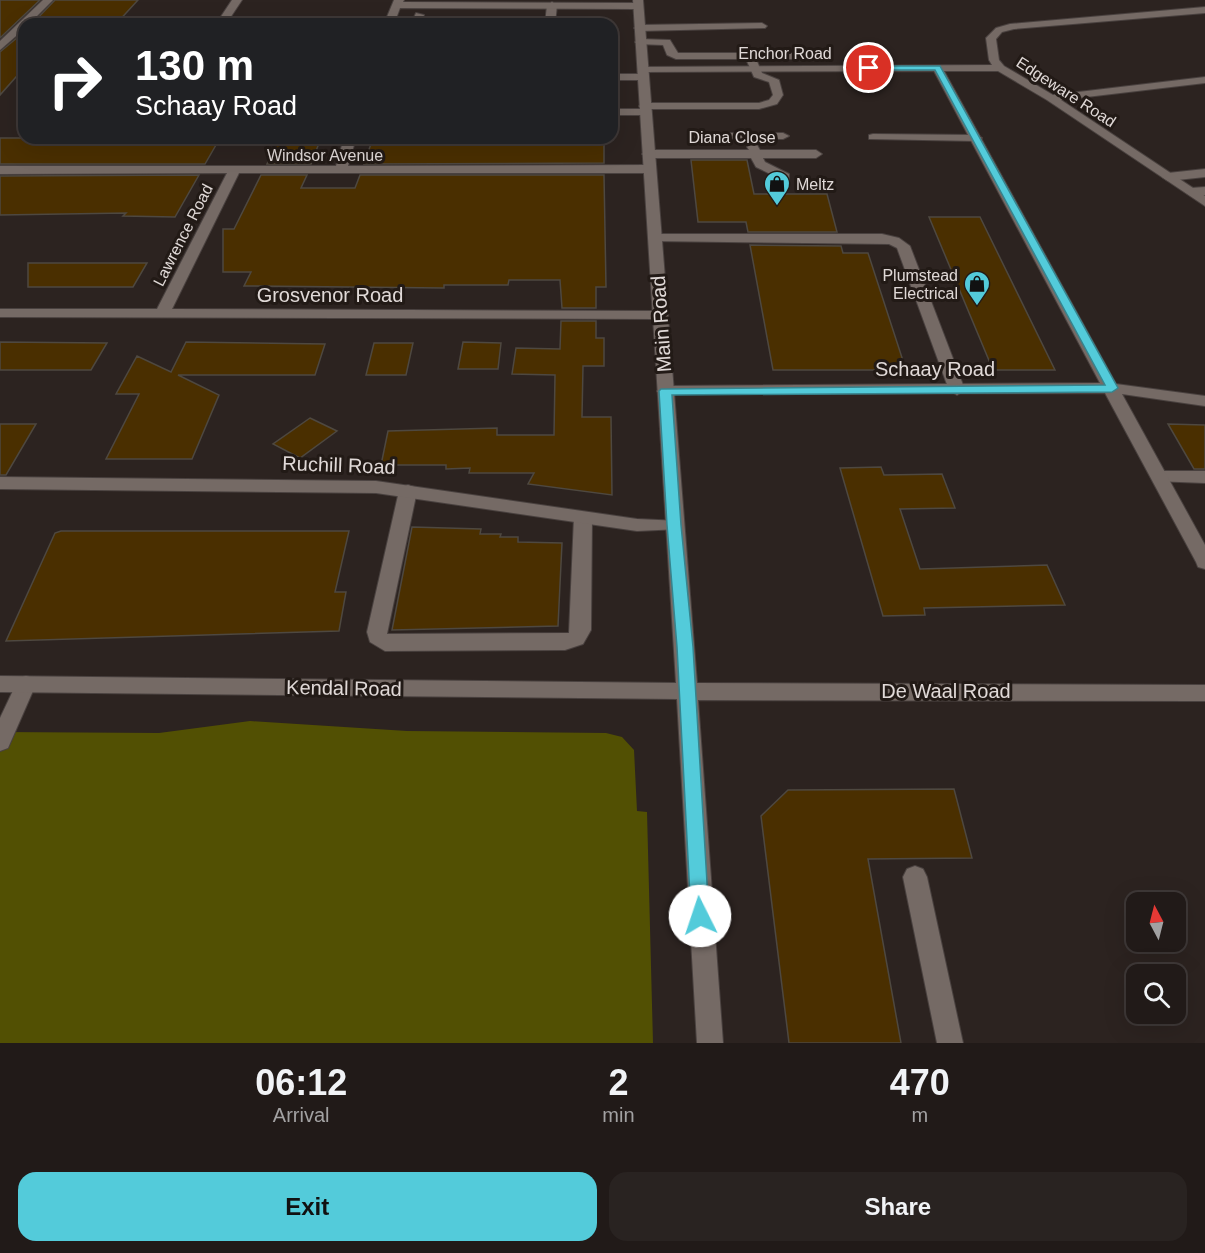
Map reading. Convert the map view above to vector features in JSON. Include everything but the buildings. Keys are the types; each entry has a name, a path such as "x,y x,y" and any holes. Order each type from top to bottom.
{"street":[{"path":"30,18 48,0"},
{"path":"225,18 237,0"},
{"path":"391,18 398,2 552,5 638,3"},
{"name":"Main Road","path":"638,3 710,1043"},
{"path":"551,18 552,5"},
{"name":"Edgeware Road","path":"1205,10 1005,28 991,38 994,60 1000,68 1051,98 1205,202"},
{"path":"639,28 762,26"},
{"path":"0,46 18,30"},
{"path":"640,42 667,42 671,53 676,56 801,56"},
{"path":"618,111 759,106 773,102 778,95 773,79 758,75 750,56"},
{"name":"Enchor Road","path":"618,76 754,68 1000,68"},
{"path":"937,68 1205,562"},
{"path":"1051,98 1205,80"},
{"path":"699,136 783,136"},
{"path":"750,136 754,154 760,164 785,177"},
{"path":"873,137 976,138"},
{"path":"340,171 348,144"},
{"name":"Diana Close","path":"648,154 816,154"},
{"name":"Windsor Avenue","path":"0,171 650,169"},
{"name":"Lawrence Road","path":"162,314 234,172"},
{"path":"1168,177 1205,172"},
{"path":"1191,192 1205,191"},
{"path":"655,238 882,238 894,241 903,246 957,390"},
{"name":"Grosvenor Road","path":"0,313 659,315"},
{"name":"Schaay Road","path":"665,391 1112,388 1205,401"},
{"path":"1160,477 1205,477"},
{"name":"Ruchill Road","path":"0,483 325,485 408,491 637,525 674,525"},
{"path":"408,491 377,632 380,640 391,644 565,642 576,639 581,630 583,517"},
{"name":"Kendal Road","path":"0,684 687,691"},
{"path":"0,742 26,684"},
{"name":"De Waal Road","path":"687,691 1205,693"},
{"path":"915,877 950,1043"}],"shaded area":[{"path":"250,721 407,731 606,733 622,737 634,750 637,811 647,812 653,1043 0,1043 0,732 159,733"}],"place":[{"name":"Meltz","path":"777,207"},
{"name":"Plumstead Electrical","path":"977,307"}],"route":[{"path":"700,916 691,734 665,391 1112,388 937,68 869,68"}]}
